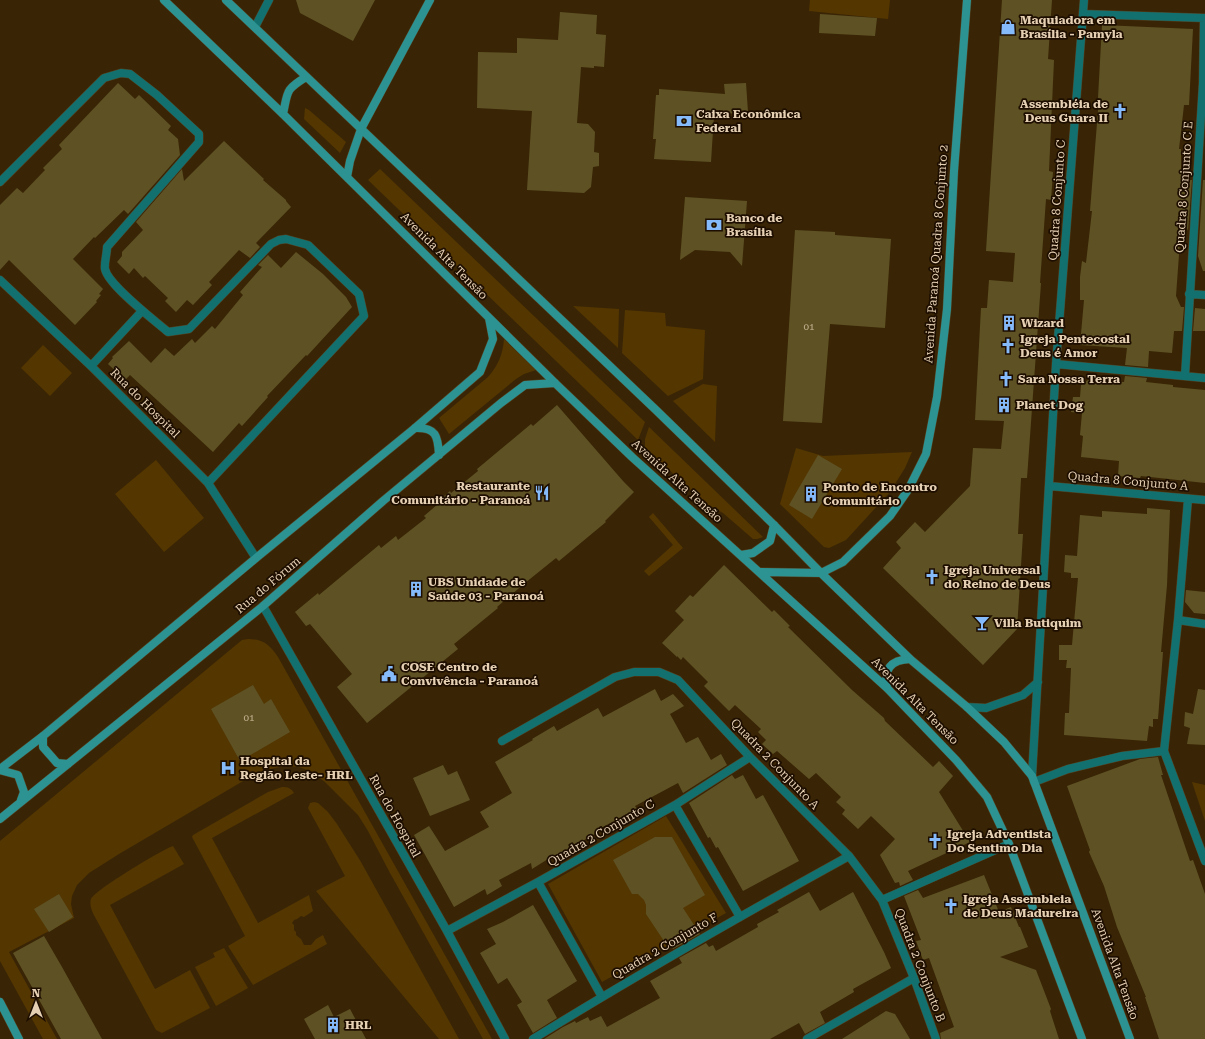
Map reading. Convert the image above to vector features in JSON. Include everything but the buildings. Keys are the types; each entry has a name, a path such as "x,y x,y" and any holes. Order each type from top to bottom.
{"street":[{"name":"Avenida Alta Tensão","path":"164,0 283,114 632,457 887,688 956,760 987,798 1009,844 1082,1039"},
{"name":"Avenida Alta Tensão","path":"226,0 657,411 910,659 967,707 1004,742 1033,779 1130,1039"},
{"path":"255,27 269,0"},
{"path":"347,177 350,161 361,129 430,0"},
{"name":"Avenida Paranoá Quadra 8 Conjunto 2","path":"760,572 821,573 843,562 890,516 908,490 926,454 937,397 947,309 954,171 967,0"},
{"name":"Quadra 8 Conjunto C","path":"1033,779 1056,364 1084,0"},
{"path":"1083,14 1204,18 1204,83"},
{"path":"0,182 104,78 121,73 130,74 162,100 199,134 200,139 108,247 104,268 108,278 142,311 168,332 189,329 271,244 279,240 286,239 308,245 359,294 364,316 208,483"},
{"path":"283,114 288,91 306,77"},
{"name":"Quadra 8 Conjunto C E","path":"1189,294 1204,83"},
{"name":"Rua do Hospital","path":"0,280 91,366 208,483 256,558"},
{"path":"1185,376 1189,294 1205,295"},
{"path":"91,366 142,311"},
{"path":"0,770 415,428 480,372 493,339 489,318"},
{"path":"1056,364 1205,378"},
{"name":"Rua do Fórum","path":"0,819 263,606 501,403 525,385 555,382"},
{"path":"415,428 425,428 434,433 438,442 439,455"},
{"name":"Quadra 8 Conjunto A","path":"1049,486 1205,500"},
{"path":"1188,499 1178,620 1164,751 1205,861"},
{"path":"741,555 753,553 770,541 774,525"},
{"name":"Rua do Hospital","path":"263,606 447,932 505,1039"},
{"path":"1178,620 1205,624"},
{"path":"887,688 885,676 890,665 899,659 910,659"},
{"name":"Quadra 2 Conjunto A","path":"502,741 615,676 634,672 659,672 678,680 750,758 849,856 882,900"},
{"path":"967,707 986,708 1023,696 1038,682"},
{"path":"43,736 43,747 57,763 68,764"},
{"path":"1033,779 1122,756 1164,751"},
{"name":"Quadra 2 Conjunto C","path":"447,932 675,805 750,758"},
{"path":"0,770 18,774 24,792 21,801"},
{"path":"675,805 740,917"},
{"path":"882,900 1009,844"},
{"name":"Quadra 2 Conjunto F","path":"533,1039 740,917 849,856"},
{"path":"538,882 602,997"},
{"name":"Quadra 2 Conjunto B","path":"882,900 914,978 936,1039"},
{"path":"807,1039 914,978"},
{"path":"0,1002 19,1039"}],"shaded area":[{"path":"810,0 890,0 888,19 809,11"},
{"path":"305,108 346,142 340,153 304,119"},
{"path":"380,169 645,422 638,440 368,180"},
{"path":"573,306 619,309 618,348"},
{"path":"625,310 665,313 666,326 705,330 703,379 668,396 622,353"},
{"path":"504,339 536,370 524,374 516,379 449,434 439,418 492,373 499,360"},
{"path":"43,345 72,373 50,396 21,368"},
{"path":"703,384 717,386 715,442 673,401"},
{"path":"649,427 763,537 753,539 723,513 702,501 645,447 645,439"},
{"path":"796,448 823,456 912,452 905,468 890,492 846,540 829,548 824,547 780,504"},
{"path":"156,460 204,518 164,552 115,494"},
{"path":"653,513 683,548 649,576 644,571 673,545 649,517"},
{"path":"242,640 258,640 266,644 278,657 492,1039 483,1039 358,815 325,782 312,772 299,767 284,766 267,770 250,777 89,873 77,885 72,896 71,904 74,918 9,952 57,1039 43,1039 0,961 0,841"},
{"path":"1192,782 1205,785 1205,821"},
{"path":"282,787 289,788 294,793 212,838 258,923 309,895 313,911 304,917 301,916 294,920 292,923 294,925 294,930 304,945 311,945 316,939 323,935 327,944 253,985 228,946 245,936 192,837 193,835 268,792"},
{"path":"310,803 318,803 328,812 361,862 459,1039 439,1039 316,891 345,876 308,808"},
{"path":"666,816 726,913 602,982 548,884"},
{"path":"173,846 184,864 110,905 155,989 190,970 210,1008 162,1033 156,1030 94,915 90,901 95,894 116,879"},
{"path":"224,948 248,988 216,1006 195,967 215,957 213,953"}],"place":[{"name":"Maquiadora em Brasília - Pamyla","path":"1008,27"},
{"name":"Assembléia de Deus Guara II","path":"1120,111"},
{"name":"Caixa Econômica Federal","path":"684,121"},
{"name":"Banco de Brasília","path":"714,225"},
{"name":"Wizard","path":"1009,323"},
{"name":"Igreja Pentecostal Deus é Amor","path":"1008,346"},
{"name":"Sara Nossa Terra","path":"1006,379"},
{"name":"Planet Dog","path":"1004,405"},
{"name":"Restaurante Comunitário - Paranoá","path":"542,493"},
{"name":"Ponto de Encontro Comunitário","path":"811,494"},
{"name":"Igreja Universal do Reino de Deus","path":"932,577"},
{"name":"UBS Unidade de Saúde 03 - Paranoá","path":"416,589"},
{"name":"Villa Butiquim","path":"982,623"},
{"name":"COSE Centro de Convivência - Paranoá","path":"389,674"},
{"name":"Hospital da Região Leste- HRL","path":"228,768"},
{"name":"Igreja Adventista Do Sentimo Dia","path":"935,841"},
{"name":"Igreja Assembleia de Deus Madureira","path":"951,906"},
{"name":"HRL","path":"333,1025"}]}
